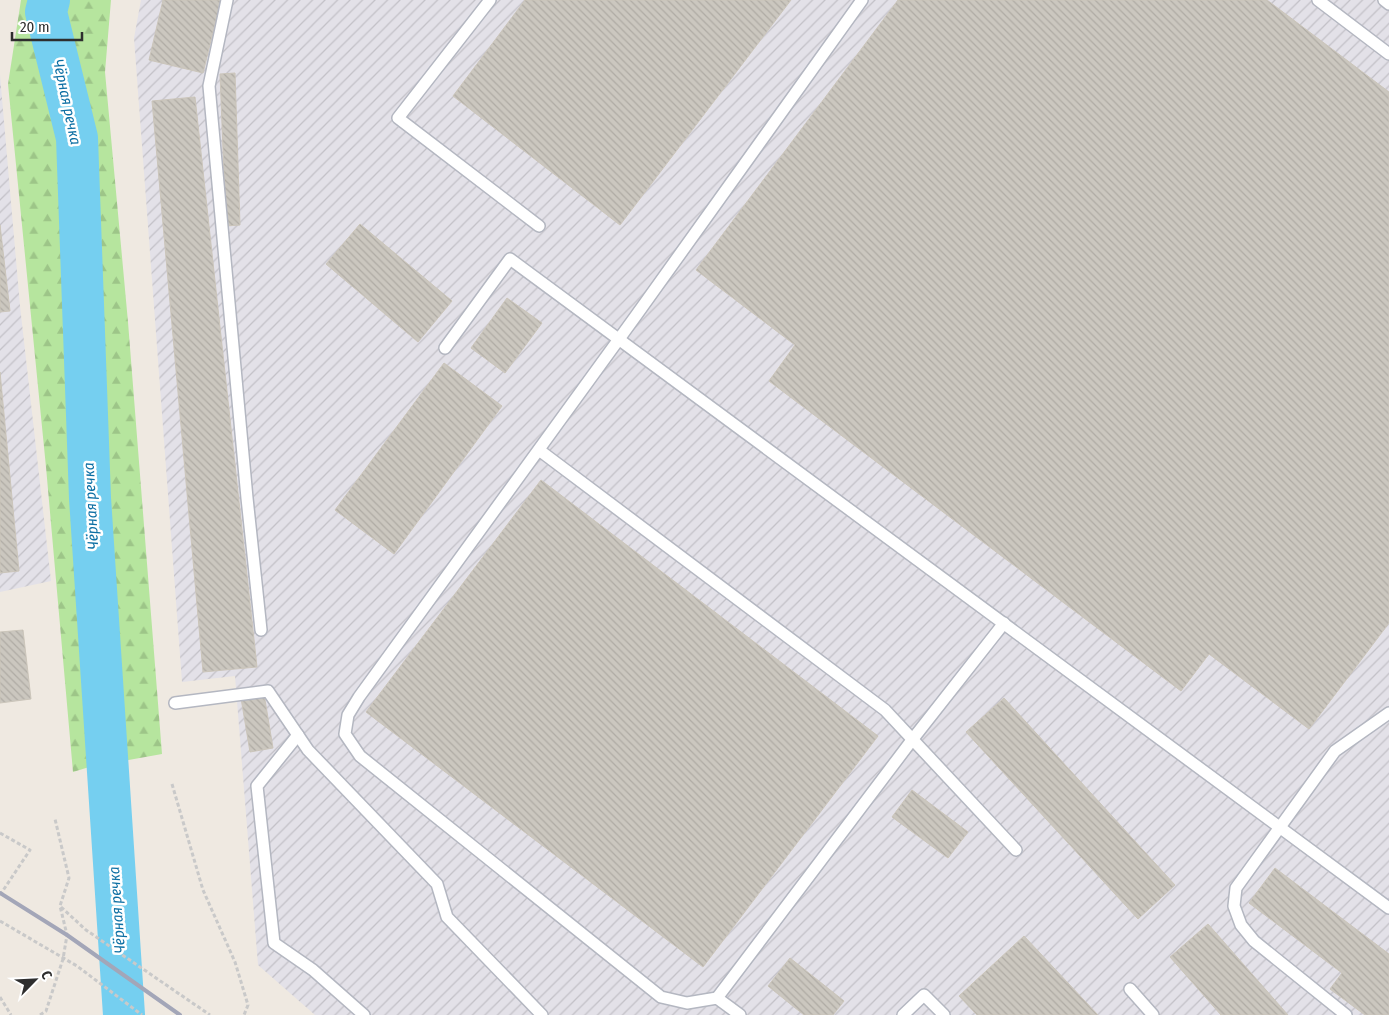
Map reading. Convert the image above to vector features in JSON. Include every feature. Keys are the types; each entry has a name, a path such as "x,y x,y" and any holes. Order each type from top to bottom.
{"lane":[{"path":"228,0 209,86 261,630"},
{"path":"490,0 398,118 539,226"},
{"path":"862,0 619,340 359,697 348,715 345,734 360,756 661,997 687,1003 717,998 912,740 1004,624"},
{"path":"1318,0 1389,54"},
{"path":"1384,0 1389,4"},
{"path":"445,348 510,259 1389,908"},
{"path":"539,450 885,710 1016,850"},
{"path":"175,703 268,692 308,750 437,884 447,917 542,1015"},
{"path":"1346,1015 1254,941 1241,925 1234,906 1236,888 1335,751 1389,713"},
{"path":"298,736 257,786 274,944 313,970 364,1015"},
{"path":"1130,990 1153,1015"},
{"path":"903,1015 924,995 944,1015"},
{"path":"717,998 740,1015"}],"path":[{"path":"172,784 204,890 235,962 248,1005 244,1015"},
{"path":"40,1015 46,1011 63,959 67,935 60,906 69,878 55,819"},
{"path":"0,833 30,850 0,895"},
{"path":"60,906 86,930 210,1015"},
{"path":"0,921 77,966 142,1015"},
{"path":"0,997 12,1015"}],"shaded area":[{"path":"141,0 1389,0 1389,1015 315,1015 258,965 235,676 182,682 134,38"},
{"path":"0,75 20,306 51,581 0,592"}],"green space":[{"path":"21,0 40,0 37,12 68,138 99,764 73,772 46,467 8,84"},
{"path":"65,0 111,0 105,72 128,322 162,754 123,761 88,123 62,15"}],"building":[{"path":"163,0 221,0 203,73 149,60"},
{"path":"525,0 791,0 620,225 453,96"},
{"path":"898,0 1267,0 1389,92 1389,623 1309,729 1209,654 1181,691 769,381 795,345 696,270"},
{"path":"235,73 240,225 226,226 220,74"},
{"path":"195,97 257,667 203,672 152,101"},
{"path":"360,224 452,301 418,342 326,264"},
{"path":"0,225 10,311 0,312"},
{"path":"507,298 542,323 505,373 471,348"},
{"path":"444,363 502,406 394,554 335,510"},
{"path":"0,372 19,571 0,573"},
{"path":"541,480 878,736 703,967 366,712"},
{"path":"23,630 31,699 0,703 0,632"},
{"path":"264,694 273,748 250,752 241,698"},
{"path":"1004,698 1175,885 1138,919 966,732"},
{"path":"912,790 968,832 948,858 892,817"},
{"path":"1275,868 1389,954 1389,1015 1365,1015 1330,989 1342,973 1249,903"},
{"path":"1208,924 1288,1015 1221,1015 1170,957"},
{"path":"1024,936 1098,1015 977,1015 959,996"},
{"path":"790,958 844,1001 833,1015 804,1015 768,986"}],"waterway":[{"name":"Чёрная речка","path":"49,0 46,12 77,138 90,498 124,1015"}],"railway":[{"path":"0,893 67,935 180,1015"}]}
